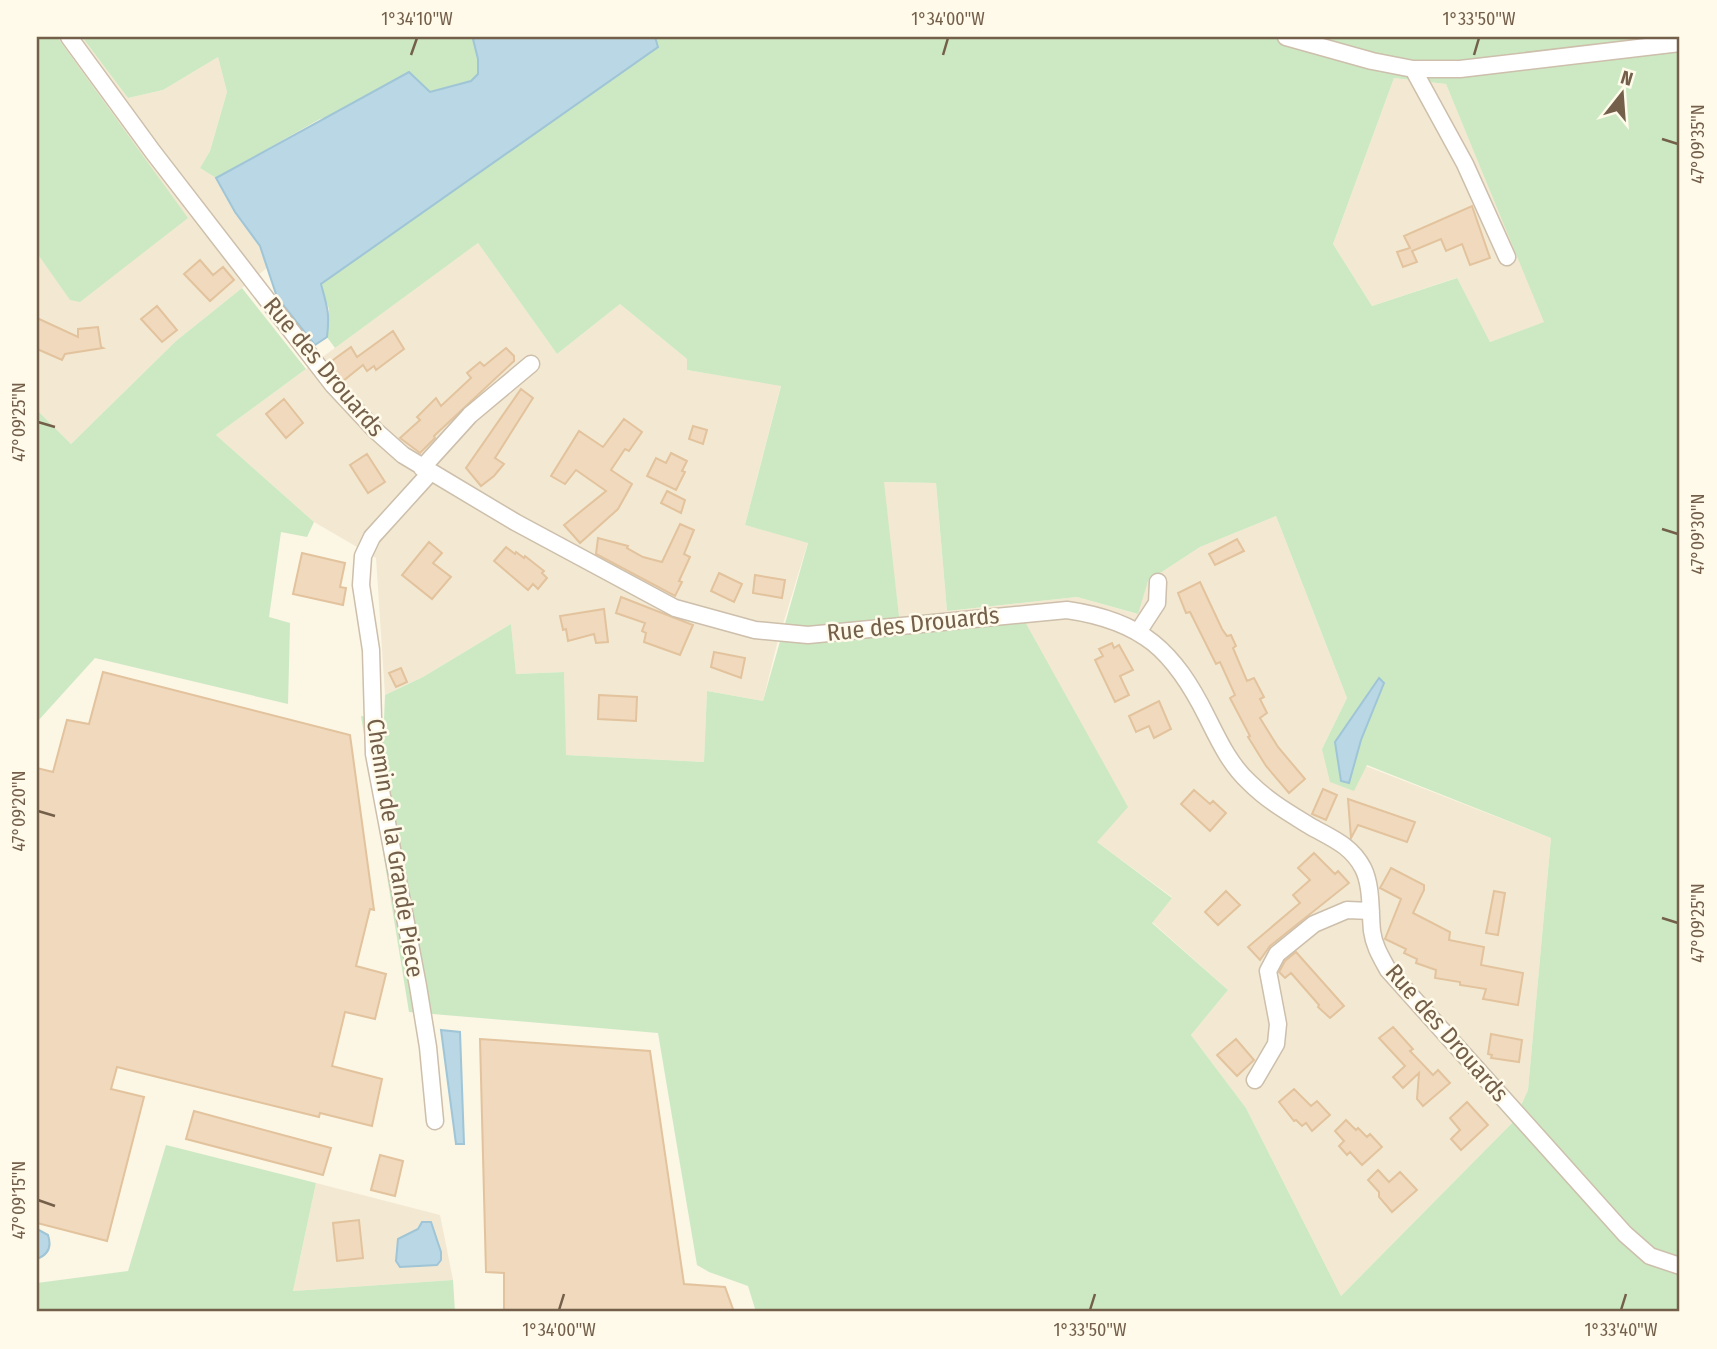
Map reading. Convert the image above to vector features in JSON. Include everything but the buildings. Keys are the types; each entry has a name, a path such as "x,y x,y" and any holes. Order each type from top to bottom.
{"street":[{"name":"Rue des Drouards","path":"69,37 311,359 376,431 426,470 592,565 675,608 755,630 808,635 1067,611 1108,619 1138,632 1163,650 1191,685 1224,751 1247,781 1282,809 1345,845 1356,858 1367,881 1376,946 1388,970 1625,1234 1650,1256 1680,1266"},
{"path":"1286,37 1372,61 1413,69 1460,69 1680,43"},
{"path":"1413,69 1465,164 1507,257"},
{"name":"Chemin de la Grande Piece","path":"435,1121 420,998 374,754 371,650 361,585 363,556 372,537 470,415 531,364"},
{"path":"1138,632 1157,603 1158,582"},
{"path":"1255,1080 1276,1044 1278,1024 1268,971 1277,954 1314,924 1347,910 1371,911"}],"shaded area":[{"path":"37,37 82,37 128,98 163,90 218,57 227,92 210,151 200,168 216,178 235,212 260,246 268,267 176,341 71,444 37,410"},
{"path":"1394,78 1446,84 1545,322 1490,342 1456,278 1372,306 1333,244"},
{"path":"478,243 557,354 620,304 687,359 687,370 781,385 745,525 808,542 763,701 707,691 704,762 565,755 564,672 516,674 511,624 423,677 385,695 376,558 314,522 216,435"},
{"path":"883,482 936,483 947,611 1077,597 1137,614 1148,581 1200,547 1276,516 1347,698 1322,749 1551,838 1528,1090 1514,1121 1341,1296 1246,1108 1191,1035 1228,990 1152,922 1172,897 1097,842 901,634"},
{"path":"316,1183 440,1215 453,1280 293,1291"}],"green space":[{"path":"37,37 57,37 188,218 80,302 70,300 37,253"},
{"path":"82,37 477,37 473,39 478,59 478,74 471,81 320,119 216,178 200,168 210,151 227,92 218,57 163,90 128,98"},
{"path":"655,37 1680,37 1680,1312 756,1312 748,1286 697,1265 658,1033 409,1012 361,716 384,720 385,695 423,677 511,624 516,674 564,672 566,755 704,762 707,691 763,701 808,543 745,525 781,386 687,370 687,359 620,304 557,354 478,243 335,348 327,337 329,309 320,285 658,47","holes":["1394,78 1446,84 1544,322 1490,342 1457,278 1372,306 1333,244","884,482 936,483 947,611 1077,597 1138,614 1148,581 1200,547 1276,516 1347,698 1322,749 1330,782 1354,791 1367,765 1551,838 1528,1090 1514,1121 1341,1296 1246,1108 1191,1035 1228,990 1152,923 1172,898 1097,842 1128,807 1024,620 901,634"]},
{"path":"242,288 306,369 216,435 314,522 307,537 281,532 269,617 290,623 288,704 95,658 37,722 37,410 71,444 176,341"},
{"path":"166,1145 316,1183 293,1291 453,1280 455,1312 37,1312 37,1283 128,1271"}],"water":[{"path":"655,37 658,47 321,284 328,328 327,337 315,345 277,297 260,246 235,212 216,178 409,72 430,92 471,81 478,74 478,59 473,39"},
{"path":"1379,678 1384,683 1361,740 1349,783 1341,781 1335,742"},
{"path":"441,1030 460,1032 464,1144 456,1144"},
{"path":"422,1222 431,1222 441,1260 437,1265 400,1267 396,1261 398,1239 418,1229"},
{"path":"37,1229 48,1235 50,1243 46,1253 37,1259"}]}
